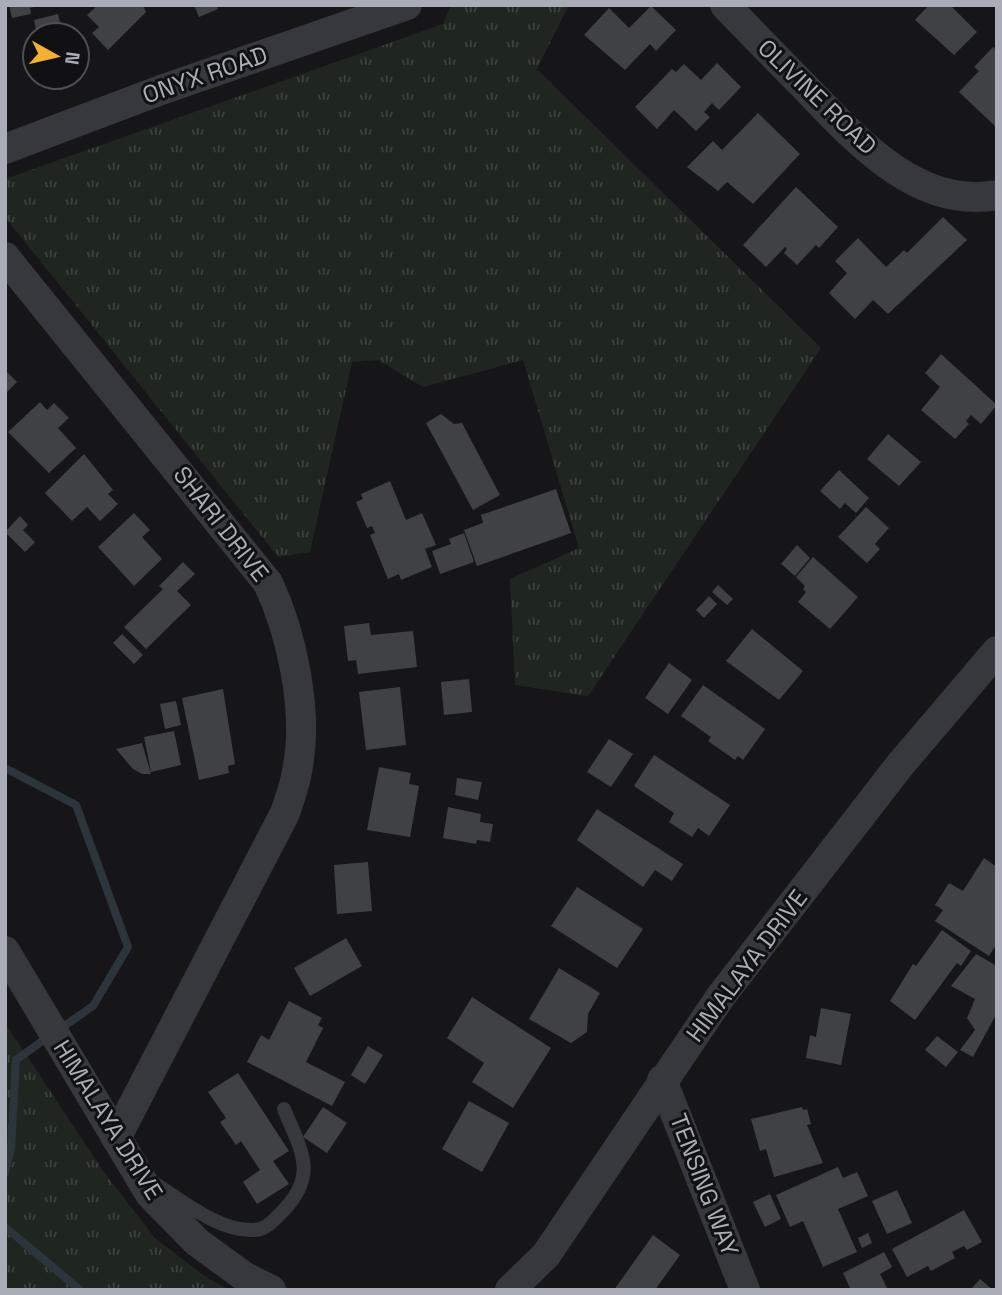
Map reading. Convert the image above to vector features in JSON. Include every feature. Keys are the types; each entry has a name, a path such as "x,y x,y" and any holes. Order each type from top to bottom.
{"street":[{"name":"ONYX ROAD","path":"5,149 160,90 407,5"},
{"name":"OLIVINE ROAD","path":"725,5 859,143 905,176 944,193 981,198 997,195"},
{"name":"SHARI DRIVE","path":"5,257 268,583 285,620 296,683 301,724 299,766 285,813 116,1138"},
{"name":"HIMALAYA DRIVE","path":"510,1290 546,1255 721,996 900,765 997,651"},
{"name":"HIMALAYA DRIVE","path":"5,951 150,1194 197,1242 245,1277 271,1290"},
{"name":"TENSING WAY","path":"662,1080 745,1290"}],"lane":[{"path":"138,1173 229,1226 252,1231 269,1226 290,1203 306,1174 305,1160 284,1109"}],"green space":[{"path":"451,5 569,5 537,69 821,348 588,696 515,685 510,579 579,548 523,360 423,387 378,360 352,362 310,552 278,557 5,217 5,179 443,24"},
{"path":"5,1023 106,1175 155,1238 203,1275 229,1290 5,1290"}],"building":[{"path":"9,5 38,6 30,8 31,14 12,18"},
{"path":"98,5 143,5 146,12 108,50 92,33 99,27 87,15"},
{"path":"194,5 217,5 218,9 199,17"},
{"path":"929,5 950,5 977,32 954,55 915,20"},
{"path":"651,6 676,30 656,51 650,44 625,70 584,35 609,8 629,28"},
{"path":"58,14 60,21 34,21"},
{"path":"993,47 997,51 997,128 959,92 979,71 974,67"},
{"path":"717,63 741,87 719,110 712,103 704,112 710,117 696,131 674,110 657,129 635,107 672,69 676,72 684,64 701,80"},
{"path":"758,113 800,154 753,204 727,182 718,191 687,167 713,141 722,150"},
{"path":"796,187 838,227 819,248 816,245 797,265 784,253 787,249 785,247 766,267 743,245"},
{"path":"943,217 967,240 888,314 873,300 855,319 829,293 847,273 835,261 858,238 886,267 904,250 907,253"},
{"path":"941,354 997,405 981,424 971,415 966,421 969,424 955,439 921,410 940,387 925,373"},
{"path":"5,370 17,382 5,394"},
{"path":"40,402 47,410 54,403 69,418 58,428 76,448 49,473 8,432"},
{"path":"441,414 454,424 462,423 500,495 473,510 426,423"},
{"path":"888,434 921,462 899,486 867,459"},
{"path":"84,454 113,490 108,494 118,504 100,521 87,507 72,521 45,493"},
{"path":"839,470 869,498 856,513 845,503 840,509 820,491"},
{"path":"390,481 406,520 422,513 436,545 425,549 432,567 401,580 399,574 388,579 370,535 375,533 372,526 367,528 356,502 363,499 361,494"},
{"path":"556,489 571,533 477,566 464,530 483,523 481,515"},
{"path":"866,507 889,528 875,544 880,549 867,563 838,537"},
{"path":"134,513 150,530 142,537 162,559 134,586 98,547"},
{"path":"20,516 28,525 23,530 35,542 25,552 5,532"},
{"path":"464,533 474,562 440,574 432,551 451,544 449,539"},
{"path":"797,545 810,558 795,576 781,564"},
{"path":"813,557 858,597 830,629 798,602 806,592 803,589 805,586 796,577"},
{"path":"183,562 195,574 177,591 191,605 146,649 124,627 163,589 159,586"},
{"path":"718,585 733,599 727,605 712,592"},
{"path":"709,596 717,604 704,618 696,610"},
{"path":"369,623 371,635 413,631 417,667 358,674 356,660 348,661 344,626"},
{"path":"752,629 803,671 779,700 726,661"},
{"path":"122,634 143,655 134,664 113,643"},
{"path":"669,663 692,680 668,714 645,698"},
{"path":"469,679 472,712 444,715 441,682"},
{"path":"703,685 765,729 743,760 738,756 735,760 708,741 711,737 681,716"},
{"path":"400,687 406,745 366,750 359,692"},
{"path":"223,689 235,764 228,766 229,773 199,780 182,698"},
{"path":"176,701 181,725 165,729 160,704"},
{"path":"174,731 181,765 151,772 144,737"},
{"path":"609,739 633,754 611,787 587,772"},
{"path":"142,743 151,774 142,774 133,769 116,749"},
{"path":"654,755 730,805 709,836 698,828 692,837 669,822 674,813 634,786"},
{"path":"379,767 411,773 409,784 419,786 410,837 367,830"},
{"path":"457,778 482,782 478,800 455,795"},
{"path":"448,807 481,814 480,822 493,824 490,842 477,840 476,844 443,838"},
{"path":"597,809 683,864 672,881 655,870 643,887 577,840"},
{"path":"984,858 997,867 997,943 989,956 935,921 943,910 935,905 949,883 963,891"},
{"path":"368,862 372,911 337,914 334,865"},
{"path":"577,887 643,929 617,968 551,926"},
{"path":"942,930 971,951 961,966 957,963 915,1020 890,1001 913,964 916,966"},
{"path":"346,938 362,966 310,996 294,968"},
{"path":"976,954 997,966 997,1013 973,1057 960,1050 975,1030 967,1018 975,999 951,986"},
{"path":"559,968 600,993 588,1014 587,1032 571,1043 529,1019"},
{"path":"472,997 551,1048 513,1108 472,1082 484,1063 447,1038"},
{"path":"289,1001 322,1018 318,1025 323,1028 306,1062 345,1082 332,1106 247,1062 261,1035 269,1040"},
{"path":"821,1008 851,1014 841,1065 806,1058 810,1035 816,1037"},
{"path":"937,1036 958,1052 946,1067 925,1050"},
{"path":"368,1046 383,1055 365,1084 351,1075"},
{"path":"238,1073 289,1151 273,1161 289,1184 257,1204 243,1182 260,1170 241,1141 236,1145 220,1122 226,1118 208,1092"},
{"path":"469,1101 509,1123 482,1172 442,1149"},
{"path":"323,1107 347,1123 327,1153 303,1137"},
{"path":"802,1107 803,1110 807,1109 811,1124 807,1125 823,1163 774,1177 766,1149 760,1151 751,1119"},
{"path":"838,1167 843,1178 857,1172 868,1196 838,1209 857,1252 823,1267 803,1221 790,1227 776,1195"},
{"path":"897,1190 912,1223 887,1234 872,1201"},
{"path":"770,1194 781,1219 765,1227 753,1202"},
{"path":"964,1210 982,1242 967,1250 964,1246 952,1252 955,1258 931,1271 928,1266 907,1277 892,1249"},
{"path":"868,1233 872,1243 862,1248 858,1238"},
{"path":"653,1235 680,1255 655,1290 614,1290"},
{"path":"884,1252 892,1267 880,1274 888,1290 851,1290 843,1273"},
{"path":"980,1279 993,1290 970,1290"}],"waterway":[{"path":"5,768 76,805 128,947 93,1006 60,1029"},
{"path":"5,1173 11,1148 16,1060 49,1036"},
{"path":"5,1227 80,1290"}]}
